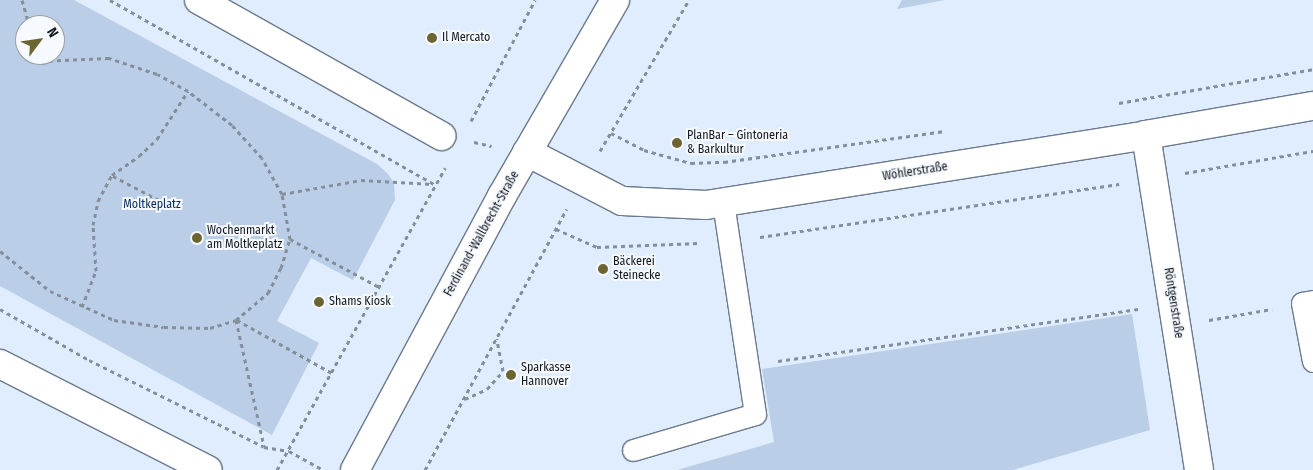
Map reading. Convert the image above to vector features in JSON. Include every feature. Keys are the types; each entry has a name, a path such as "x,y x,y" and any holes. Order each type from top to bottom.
{"street":[{"path":"199,0 451,138"},
{"name":"Ferdinand-Wallbrecht-Straße","path":"355,470 527,152 614,0"},
{"name":"Wöhlerstraße","path":"527,152 622,201 706,205 1146,135 1313,106"},
{"name":"Röntgenstraße","path":"1146,135 1199,470"},
{"path":"0,364 208,470"}],"lane":[{"path":"633,450 755,414 723,202"},
{"path":"1308,302 1313,361"}],"path":[{"path":"22,0 26,15"},
{"path":"110,0 436,185"},
{"path":"277,470 308,411 332,373 436,185 451,138 535,0"},
{"path":"426,470 582,180 689,0"},
{"path":"0,251 50,291 82,308 114,320 164,327 210,328 236,320 268,293 281,268 290,240 282,194 262,158 232,125 188,91 157,74 108,58 65,60"},
{"path":"1112,104 1313,69"},
{"path":"82,308 96,271 93,225 98,201 112,175 139,156 157,139 188,91"},
{"path":"611,133 644,150 691,163 724,162 946,130"},
{"path":"451,138 527,152"},
{"path":"556,229 597,247 728,242 1153,179 1313,151"},
{"path":"112,175 174,208"},
{"path":"282,194 361,180 436,185"},
{"path":"290,240 379,287"},
{"path":"747,365 1175,315 1308,302"},
{"path":"0,309 89,360 264,447 288,451 324,470"},
{"path":"236,320 332,373"},
{"path":"236,320 264,447"},
{"path":"464,399 487,389 503,371 497,338"}],"green space":[{"name":"Moltkeplatz","path":"0,0 74,0 377,164 388,174 394,183 395,200 353,280 311,258 277,321 319,343 272,435 0,286"},
{"path":"902,0 945,0 897,9"},
{"path":"1132,314 1150,430 1013,470 677,470 774,442 762,369"}],"place":[{"name":"Il Mercato","path":"432,38"},
{"name":"PlanBar – Gintoneria & Barkultur","path":"677,143"},
{"name":"Wochenmarkt am Moltkeplatz","path":"197,238"},
{"name":"Bäckerei Steinecke","path":"603,269"},
{"name":"Shams Kiosk","path":"319,302"},
{"name":"Sparkasse Hannover","path":"511,375"}]}
